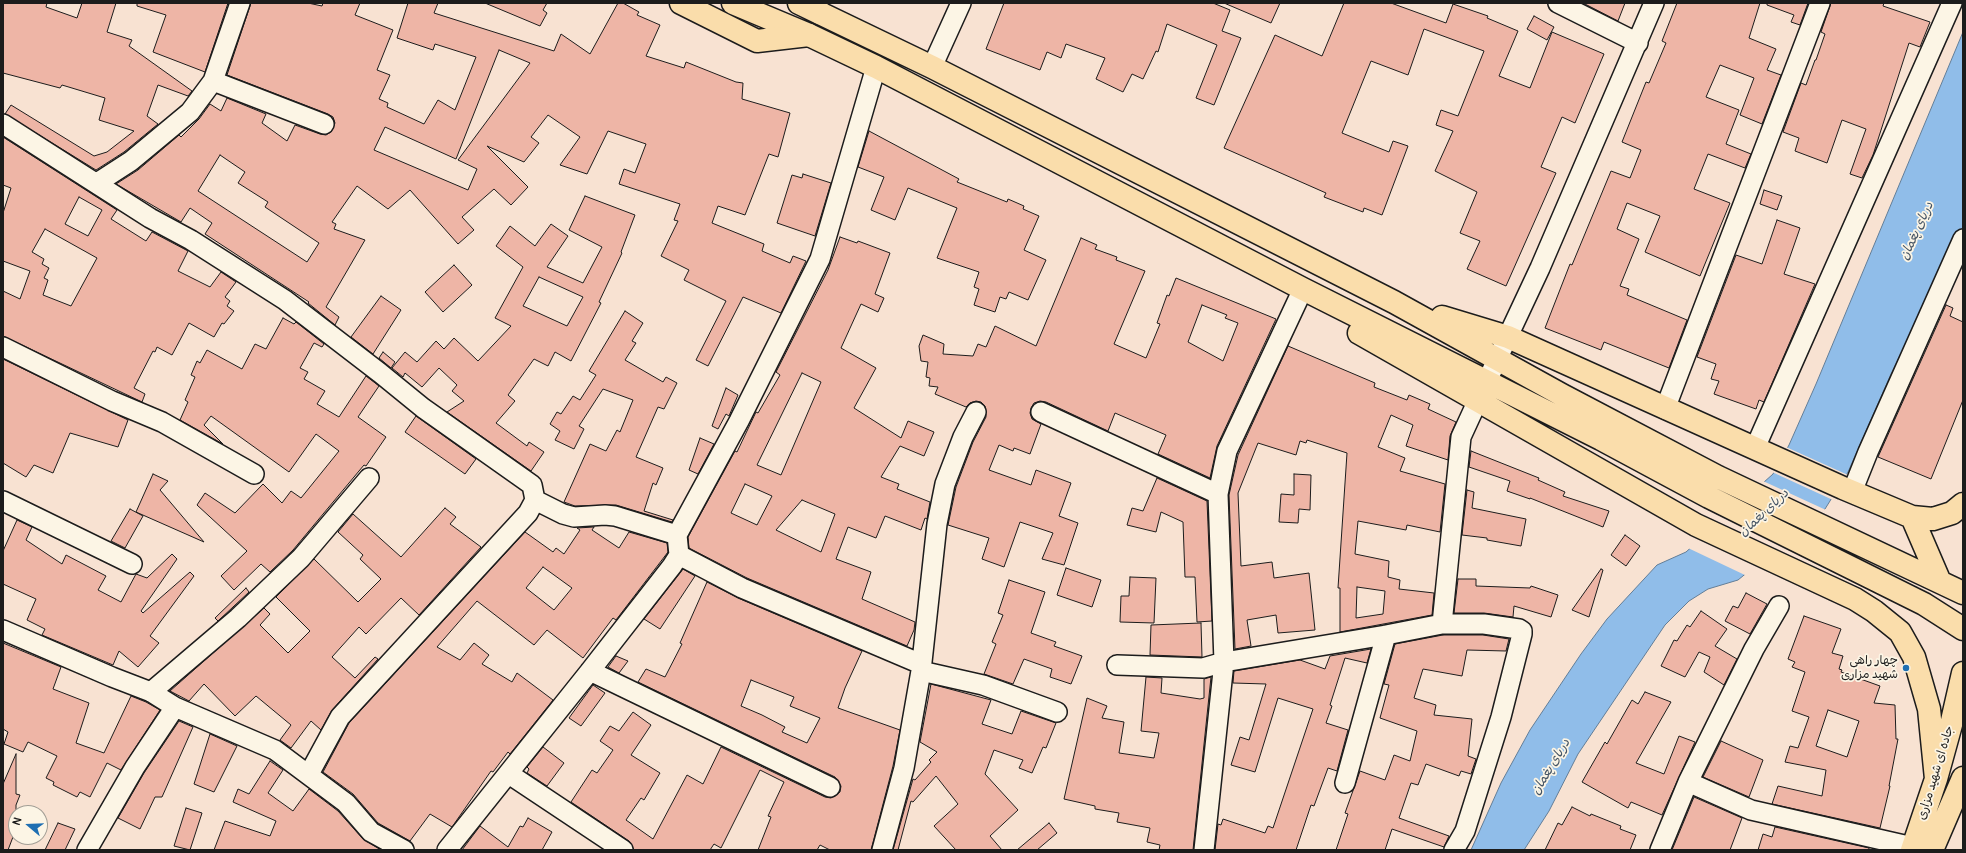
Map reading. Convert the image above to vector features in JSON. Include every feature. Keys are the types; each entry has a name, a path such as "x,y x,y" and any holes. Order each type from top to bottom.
{"main road":[{"path":"681,3 757,41 809,35"},
{"path":"734,3 809,35 876,68 1303,289 1601,439 1709,497 1924,604 1963,629"},
{"path":"799,3 816,8 1394,302 1499,358 1562,395 1718,477 1963,593"},
{"path":"1155,212 1172,189"},
{"path":"1303,289 1335,319 1696,524 1855,598 1874,611 1900,632 1914,657 1929,709 1936,779"},
{"path":"1394,302 1508,337 1665,409 1912,517 1933,519 1952,513 1963,504"},
{"path":"1912,517 1940,582"},
{"name":"جاده ای شهید مزاری","path":"1919,849 1963,672"},
{"name":"جاده ای شهید مزاری","path":"1919,849 1963,778"}],"street":[{"path":"97,183 136,156 190,112 213,81 240,3"},
{"path":"932,67 961,3"},
{"path":"1558,3 1638,43"},
{"path":"1487,381 1499,358 1638,43 1654,3"},
{"path":"1665,409 1820,3"},
{"path":"1764,452 1952,3"},
{"path":"447,850 509,774 672,566 679,555 677,535 739,421 820,259 876,68"},
{"path":"213,81 324,124"},
{"path":"3,124 150,218 192,240 285,300 423,408 532,485 535,500 528,513 340,717 309,774"},
{"path":"1848,490 1868,452 1963,239"},
{"path":"1204,850 1224,662 1218,494 1227,451 1303,289"},
{"path":"3,347 112,401 162,422 254,474"},
{"path":"1442,624 1461,437 1478,400"},
{"path":"882,850 904,768 921,668 938,524 945,484 963,437 976,412"},
{"path":"1041,412 1218,494"},
{"path":"152,692 238,618 301,558 369,478"},
{"path":"535,500 562,514 574,517 605,515 614,516 677,535"},
{"path":"3,501 132,564"},
{"path":"679,555 742,588 921,668 983,685 1057,712"},
{"path":"1660,850 1688,782 1754,649 1779,606"},
{"path":"1117,665 1203,668 1224,662 1386,635 1442,624 1484,624 1519,629 1522,631 1501,717 1465,832 1454,850"},
{"path":"3,630 112,677 152,692 176,707 275,750 346,803 370,832 404,850"},
{"path":"1345,783 1386,635"},
{"path":"590,671 830,787"},
{"path":"87,850 135,767 176,707"},
{"path":"509,774 622,850"},
{"path":"1688,782 1751,810 1919,849"}],"water":[{"name":"دریای پغمان","path":"1963,32 1963,230 1891,374 1848,472 1825,509 1738,580 1708,589 1689,601 1665,625 1578,754 1549,811 1524,850 1471,850 1501,783 1530,730 1581,654 1607,619 1657,565 1686,552 1773,474 1789,445 1816,384"}],"pier":[{"path":"1786,447 1848,475 1833,500 1772,472"},
{"path":"1763,481 1826,510 1747,576 1688,548"}],"building":[{"path":"3,3 47,3 46,7 77,18 82,3 116,3 107,32 132,40 129,46 192,91 188,96 158,85 147,116 158,124 124,152 96,170 5,114 11,105 94,156 107,152 134,131 99,120 105,98 62,85 60,88 3,73"},
{"path":"137,3 228,3 205,72 153,52 166,15 137,6"},
{"path":"251,3 308,3 322,6 323,3 360,3 355,15 393,30 377,70 390,75 379,99 388,103 387,107 424,124 438,100 455,110 476,57 435,44 433,50 397,38 408,3 438,3 434,13 554,51 561,34 590,54 618,3 623,3 639,12 637,15 660,25 646,56 684,68 686,62 736,82 743,83 742,99 790,113 778,157 769,154 745,215 718,206 712,223 764,244 762,251 790,263 793,256 806,261 781,313 743,297 708,366 696,360 726,301 684,280 689,270 661,256 678,221 674,220 680,204 619,184 624,169 635,173 646,144 608,131 587,174 560,165 580,137 548,115 531,137 539,143 524,162 487,146 528,187 511,205 494,189 462,217 474,230 458,244 410,190 388,209 357,186 332,222 336,224 334,229 365,240 326,307 339,317 335,325 308,303 309,302 205,234 212,223 190,208 181,222 116,184 138,170 179,135 181,137 199,119 210,104 221,111 227,98 266,114 262,123 287,141 295,125 320,134 326,135 331,132 335,123 333,117 328,114 227,75","holes":["499,50 530,63 458,160 477,169 468,190 374,150 385,127 456,159","220,155 245,172 238,183 268,202 265,207 319,243 307,262 198,191"]},
{"path":"485,3 547,3 543,10 547,13 540,26"},
{"path":"1004,3 1213,3 1230,10 1222,31 1241,38 1214,105 1196,98 1217,45 1167,24 1158,52 1156,51 1143,79 1132,74 1123,92 1096,79 1105,58 1066,44 1061,58 1047,52 1040,70 986,49"},
{"path":"1224,3 1280,3 1271,23"},
{"path":"1344,3 1391,3 1446,23 1453,4 1488,16 1487,18 1518,31 1499,76 1530,88 1552,32 1604,54 1575,123 1562,117 1541,167 1556,173 1506,286 1467,269 1480,241 1460,233 1477,192 1435,171 1453,131 1436,125 1441,110 1458,116 1484,51 1424,29 1408,75 1371,61 1342,133 1389,152 1393,141 1408,146 1382,215 1364,208 1363,212 1324,197 1326,193 1224,148 1275,35 1322,56"},
{"path":"1583,3 1625,3 1618,21"},
{"path":"1677,3 1760,3 1749,38 1776,49 1767,70 1781,75 1762,124 1740,115 1754,78 1720,65 1706,97 1739,110 1726,144 1751,154 1745,168 1708,154 1694,189 1730,203 1700,276 1645,252 1660,216 1627,203 1617,229 1639,239 1620,286 1629,289 1627,295 1687,320 1669,368 1604,342 1601,350 1545,328 1570,264 1572,265 1611,171 1630,178 1641,150 1622,142 1646,82 1649,83 1666,43 1662,41"},
{"path":"1767,3 1808,3 1800,25 1791,22 1794,15 1767,5"},
{"path":"1831,3 1884,3 1883,6 1930,22 1920,47 1909,43 1873,155 1862,178 1850,174 1866,129 1842,120 1827,163 1795,151 1799,138 1783,132 1801,83 1806,85 1816,60 1825,34 1821,32"},
{"path":"1534,16 1554,27 1547,40 1527,29"},
{"path":"869,131 959,179 957,182 1007,202 1008,199 1024,206 1023,209 1039,216 1024,250 1046,260 1028,300 1009,292 1006,299 1000,297 995,312 974,305 979,289 974,287 979,272 937,258 957,208 908,188 895,220 871,210 884,177 858,167"},
{"path":"3,137 117,210 111,219 146,241 152,232 188,251 178,271 210,287 221,272 236,282 225,297 230,301 227,306 234,311 224,324 222,323 214,337 189,323 172,355 157,347 155,352 153,351 134,388 145,394 142,402 3,336 3,291 20,299 30,271 3,261 3,213 11,188 3,185","holes":["79,197 102,210 88,236 65,224","45,229 97,258 71,306 43,295 48,280 44,278 49,268 42,264 44,259 32,252"]},
{"path":"803,174 831,183 815,236 777,223 792,175 802,178"},
{"path":"1764,190 1782,196 1777,210 1760,204"},
{"path":"585,196 635,215 621,252 622,253 599,302 601,303 571,361 555,352 548,366 534,359 508,395 515,401 496,423 527,446 529,442 544,452 531,471 447,412 464,401 452,391 457,385 439,368 422,387 405,373 403,377 392,368 405,352 417,362 436,341 444,349 454,338 478,361 511,326 495,318 523,267 496,246 510,226 535,246 551,224 568,236 547,267 583,283 602,247 569,230","holes":["539,277 583,297 567,326 523,306"]},
{"path":"1777,220 1800,228 1784,274 1815,284 1764,402 1759,400 1756,409 1714,394 1719,381 1711,379 1716,364 1697,357 1736,255 1762,264"},
{"path":"840,237 857,243 858,241 890,253 875,294 884,298 878,312 861,304 841,348 876,368 854,408 901,438 908,421 934,432 924,456 900,446 881,477 899,484 897,489 930,502 927,519 925,518 921,530 885,516 876,538 848,527 836,559 871,572 862,599 915,622 914,630 907,646 747,578 689,548 688,537 735,451 737,452 756,412 758,413 780,375 776,372 828,270","holes":["802,373 821,382 781,475 757,465","745,484 772,496 757,525 731,513","802,500 835,514 821,552 776,530"]},
{"path":"1081,238 1097,245 1095,249 1117,257 1116,260 1145,271 1114,344 1146,358 1160,324 1157,323 1167,295 1169,296 1176,278 1276,319 1217,446 1210,478 1158,454 1166,435 1115,413 1108,431 1046,402 1040,401 1034,403 1030,413 1032,419 1041,424 1030,454 1014,448 1013,451 999,445 989,470 1031,485 1036,470 1071,483 1059,516 1078,523 1064,565 1042,559 1053,533 1020,522 1004,567 982,559 989,538 948,525 956,487 973,442 986,417 985,406 981,402 976,401 970,403 966,407 935,394 938,387 929,386 930,378 926,377 928,362 921,361 919,346 923,335 944,344 943,354 973,356 978,344 986,347 995,326 1036,346","holes":["1202,305 1227,315 1225,318 1238,323 1223,361 1188,342"]},
{"path":"454,265 472,285 443,312 425,292"},
{"path":"381,296 401,310 373,354 351,337"},
{"path":"1946,305 1953,308 1950,316 1963,322 1963,400 1931,479 1878,457"},
{"path":"625,311 643,323 632,341 636,343 625,360 663,382 666,377 677,383 664,409 658,407 636,457 663,468 656,485 653,483 644,511 673,520 672,522 616,505 575,506 564,502 590,444 606,451 617,430 620,432 633,400 603,389 579,426 584,429 574,449 555,440 560,431 550,424 557,412 561,414 573,396 580,400 596,375 589,371"},
{"path":"283,318 294,324 296,322 324,344 322,347 314,343 300,368 308,372 304,379 325,391 317,404 339,417 366,376 379,386 358,417 386,437 366,466 364,465 293,550 270,572 261,564 234,590 221,576 247,551 197,505 205,493 235,513 263,484 282,503 291,491 301,498 339,451 316,434 289,472 211,416 204,425 223,444 180,420 188,402 185,400 195,377 191,375 197,361 200,363 207,350 242,369 255,344 266,349"},
{"path":"1288,346 1375,383 1374,387 1407,400 1409,395 1430,404 1428,409 1456,422 1450,436 1448,460 1406,446 1413,425 1391,415 1378,447 1405,458 1400,471 1445,484 1440,532 1407,525 1406,530 1358,521 1355,554 1389,561 1388,577 1400,580 1399,589 1434,593 1432,615 1340,632 1340,588 1338,588 1347,453 1307,440 1306,443 1300,441 1296,455 1258,443 1238,493 1241,566 1272,562 1274,578 1309,573 1315,630 1278,633 1276,615 1247,620 1251,646 1235,649 1229,495 1238,455","holes":["1357,587 1385,591 1383,614 1356,618"]},
{"path":"383,352 395,362 391,368 379,358"},
{"path":"3,359 128,420 118,447 70,433 53,473 34,465 26,477 3,463"},
{"path":"726,388 738,395 729,416 726,414 718,429 712,426"},
{"path":"416,416 476,459 465,474 405,432"},
{"path":"700,438 714,444 698,474 689,470"},
{"path":"1471,451 1539,478 1538,480 1565,492 1563,496 1609,511 1603,527 1530,498 1507,491 1510,481 1469,467"},
{"path":"153,474 168,481 160,490 204,542 136,512"},
{"path":"1294,474 1311,475 1310,510 1299,509 1298,523 1279,522 1281,494 1294,495"},
{"path":"1157,478 1207,501 1212,621 1197,622 1195,577 1185,577 1183,522 1161,512 1156,532 1127,525 1132,508 1143,511"},
{"path":"1467,490 1474,492 1472,508 1526,519 1521,546 1487,540 1487,538 1462,535"},
{"path":"445,508 456,517 450,524 481,547 419,615 401,598 366,634 359,627 332,657 355,678 375,657 378,659 332,710 321,730 311,721 291,748 280,740 291,725 256,696 235,716 204,684 189,701 170,691 264,608 270,614 260,625 288,653 310,631 276,597 314,559 358,602 381,579 360,559 363,555 338,532 353,514 401,557"},
{"path":"130,509 143,516 125,548 111,541"},
{"path":"17,520 32,527 26,540 62,564 66,555 106,576 98,590 121,602 136,574 147,578 172,554 177,559 141,611 143,613 190,572 194,576 150,636 159,643 138,667 119,651 113,665 42,635 45,629 27,620 36,599 3,584 3,551"},
{"path":"594,527 592,530 619,548 629,532 667,543 668,552 616,620 613,618 583,658 547,630 534,645 477,601 437,647 460,660 474,643 489,655 482,664 512,682 517,673 553,700 510,754 508,752 493,772 491,771 452,827 430,814 410,841 378,823 353,794 323,772 349,723 525,532 553,552 556,548 564,554 580,530 577,528","holes":["543,567 572,588 554,610 526,588"]},
{"path":"1625,535 1640,546 1626,566 1611,555"},
{"path":"1066,568 1101,580 1092,607 1057,595"},
{"path":"683,569 695,576 660,629 644,619"},
{"path":"1601,569 1603,570 1589,617 1572,610"},
{"path":"1130,577 1156,578 1154,623 1120,622 1121,596 1129,596"},
{"path":"1458,579 1476,579 1476,586 1530,588 1531,586 1558,595 1551,617 1514,606 1513,617 1484,613 1454,613"},
{"path":"1009,580 1045,592 1031,633 1056,642 1054,646 1082,656 1071,684 1050,677 1052,669 1024,659 1013,684 984,674 996,644 992,642 1003,615 998,613"},
{"path":"707,582 738,598 862,651 845,688 838,708 900,730 893,766 871,850 830,850 820,845 817,850 758,850 771,817 768,816 784,782 760,770 721,848 714,844 710,850 634,850 629,841 571,802 592,770 597,773 613,750 600,741 610,726 619,731 633,712 651,725 631,755 660,773 644,800 641,798 626,820 653,839 687,775 703,784 721,747 825,797 831,798 840,792 841,786 835,777 638,682 646,669 665,677 682,644 680,643","holes":["751,680 794,697 790,706 820,718 807,743 782,732 785,727 741,706"]},
{"path":"246,588 249,592 218,621 215,618"},
{"path":"1746,593 1767,604 1750,634 1725,621 1733,606 1738,608"},
{"path":"1701,611 1727,629 1715,646 1737,659 1724,685 1704,672 1710,657 1699,652 1685,677 1661,666 1674,640 1677,641 1687,625 1690,627"},
{"path":"1804,616 1841,629 1832,653 1843,656 1839,669 1842,670 1841,672 1880,686 1874,703 1895,705 1896,739 1898,739 1890,786 1880,828 1772,804 1778,786 1822,796 1826,770 1785,762 1790,746 1798,748 1809,717 1792,711 1805,672 1792,667 1795,662 1788,659","holes":["1828,710 1859,721 1847,757 1816,746"]},
{"path":"1201,623 1202,657 1150,655 1151,625"},
{"path":"1443,635 1483,635 1509,639 1506,651 1467,650 1462,676 1423,669 1414,698 1436,705 1434,715 1472,719 1468,756 1476,759 1471,774 1461,771 1459,776 1426,764 1418,785 1411,783 1399,818 1449,836 1444,847 1392,829 1385,850 1336,850 1348,814 1345,813 1360,771 1385,780 1394,755 1410,761 1417,731 1380,718 1389,685 1384,684 1395,644"},
{"path":"3,643 61,667 53,689 89,703 76,743 104,753 131,696 160,710 121,770 107,763 90,797 80,792 77,797 53,785 54,782 46,778 57,756 28,742 23,752 4,744 8,732 3,729"},
{"path":"1371,649 1367,663 1345,658 1330,705 1332,706 1326,723 1348,730 1337,771 1328,768 1314,806 1311,805 1296,850 1215,850 1218,824 1221,825 1223,819 1265,833 1268,826 1273,828 1313,709 1278,698 1255,772 1231,765 1240,737 1249,740 1266,684 1233,683 1234,671 1300,660 1325,669 1330,656"},
{"path":"616,656 628,661 619,673 608,667"},
{"path":"1146,677 1162,678 1161,693 1200,699 1204,698 1204,679 1211,677 1193,850 1159,850 1160,845 1147,842 1150,828 1117,822 1119,813 1095,809 1095,806 1064,799 1087,698 1107,706 1102,718 1124,722 1119,753 1154,758 1159,733 1141,731"},
{"path":"931,684 991,700 982,724 1012,734 1021,711 1056,723 1046,748 1043,747 1032,773 1019,768 1023,760 994,750 985,774 1018,810 990,836 1002,850 956,850 934,826 958,804 936,776 913,802 911,801 898,850 893,850 913,779 915,780 931,762 929,760 937,752 920,742"},
{"path":"593,685 605,693 581,726 569,718"},
{"path":"1645,692 1671,702 1636,763 1664,774 1679,736 1695,742 1662,815 1631,802 1628,808 1582,782 1605,742 1607,744 1632,700 1638,704"},
{"path":"179,721 193,727 162,797 155,797 140,829 118,818 144,773"},
{"path":"210,734 237,746 214,792 194,784"},
{"path":"1721,741 1763,760 1749,797 1703,777"},
{"path":"543,747 564,763 547,786 527,773 529,769 527,767"},
{"path":"16,754 16,794 20,795 16,805 8,805 8,845 10,845 8,850 3,850 3,784"},
{"path":"270,761 283,770 268,793 293,811 309,789 338,811 363,839 381,850 214,850 225,821 270,836 276,821 233,802 238,789 249,794"},
{"path":"1694,797 1742,818 1730,850 1672,850"},
{"path":"1572,807 1590,816 1591,814 1621,826 1620,829 1636,835 1630,850 1545,850 1558,823 1562,825"},
{"path":"186,808 202,813 190,850 174,846"},
{"path":"528,818 552,832 542,850 462,850 480,826 508,847 520,826 523,827"},
{"path":"58,823 75,829 65,850 45,850"},
{"path":"1049,823 1057,833 1037,850 1017,850"},
{"path":"1775,827 1869,848 1869,850 1758,850 1763,834 1772,837"}],"place":[{"name":"چهار راهی شهید مزاری","path":"1906,668"}]}
